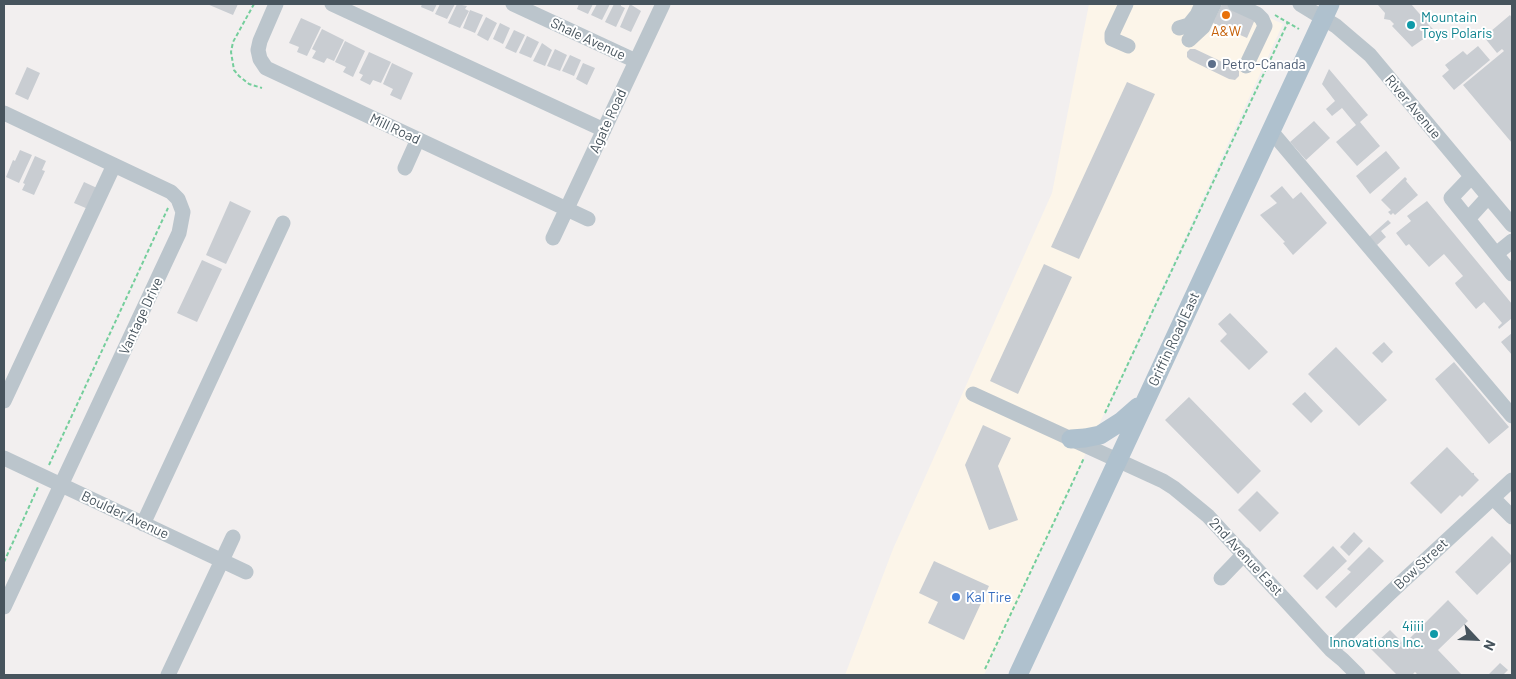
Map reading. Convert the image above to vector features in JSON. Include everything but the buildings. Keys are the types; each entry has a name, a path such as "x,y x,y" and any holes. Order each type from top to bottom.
{"main road":[{"name":"Griffin Road East","path":"1018,675 1327,10"},
{"path":"1071,439 1100,435 1145,401"}],"street":[{"name":"Mill Road","path":"276,4 260,40 258,50 264,66 271,71 588,219"},
{"path":"332,4 604,130"},
{"name":"Shale Avenue","path":"513,4 636,61"},
{"name":"Agate Road","path":"553,238 663,4"},
{"path":"1126,4 1112,34 1112,39 1128,46"},
{"path":"1179,28 1189,24 1202,4"},
{"path":"1189,40 1203,27 1214,4"},
{"path":"1235,4 1257,14 1265,26 1246,66"},
{"name":"River Avenue","path":"1300,4 1327,10 1370,56 1512,225"},
{"name":"Vantage Drive","path":"4,113 171,192 181,204 183,212 179,233 4,607"},
{"path":"1271,130 1512,416"},
{"path":"405,168 418,139"},
{"path":"4,401 114,165"},
{"path":"1471,177 1451,198 1512,274"},
{"path":"1468,219 1488,197"},
{"path":"143,524 284,223"},
{"path":"1496,254 1512,241"},
{"name":"2nd Avenue East","path":"973,394 1174,488 1208,516 1331,650 1358,675"},
{"name":"Boulder Avenue","path":"4,458 246,572"},
{"name":"Bow Street","path":"1331,650 1512,480"},
{"path":"1493,498 1512,516"},
{"path":"168,675 233,537"},
{"path":"1221,578 1244,554"}],"path":[{"path":"254,4 233,42 231,52 234,70 244,81 262,88"},
{"path":"1104,416 1288,22"},
{"path":"258,87 259,82"},
{"path":"48,465 169,206"},
{"path":"57,447 62,450"},
{"path":"985,669 1085,456"},
{"path":"4,562 37,488"}],"shaded area":[{"path":"1089,4 1239,4 1283,24 984,675 845,675 893,549 1052,193"}],"place":[{"name":"A&W","path":"1226,15"},
{"name":"Mountain Toys Polaris","path":"1411,25"},
{"name":"Petro-Canada","path":"1212,64"},
{"name":"Kal Tire","path":"956,597"},
{"name":"4iiii Innovations Inc.","path":"1434,634"}]}
